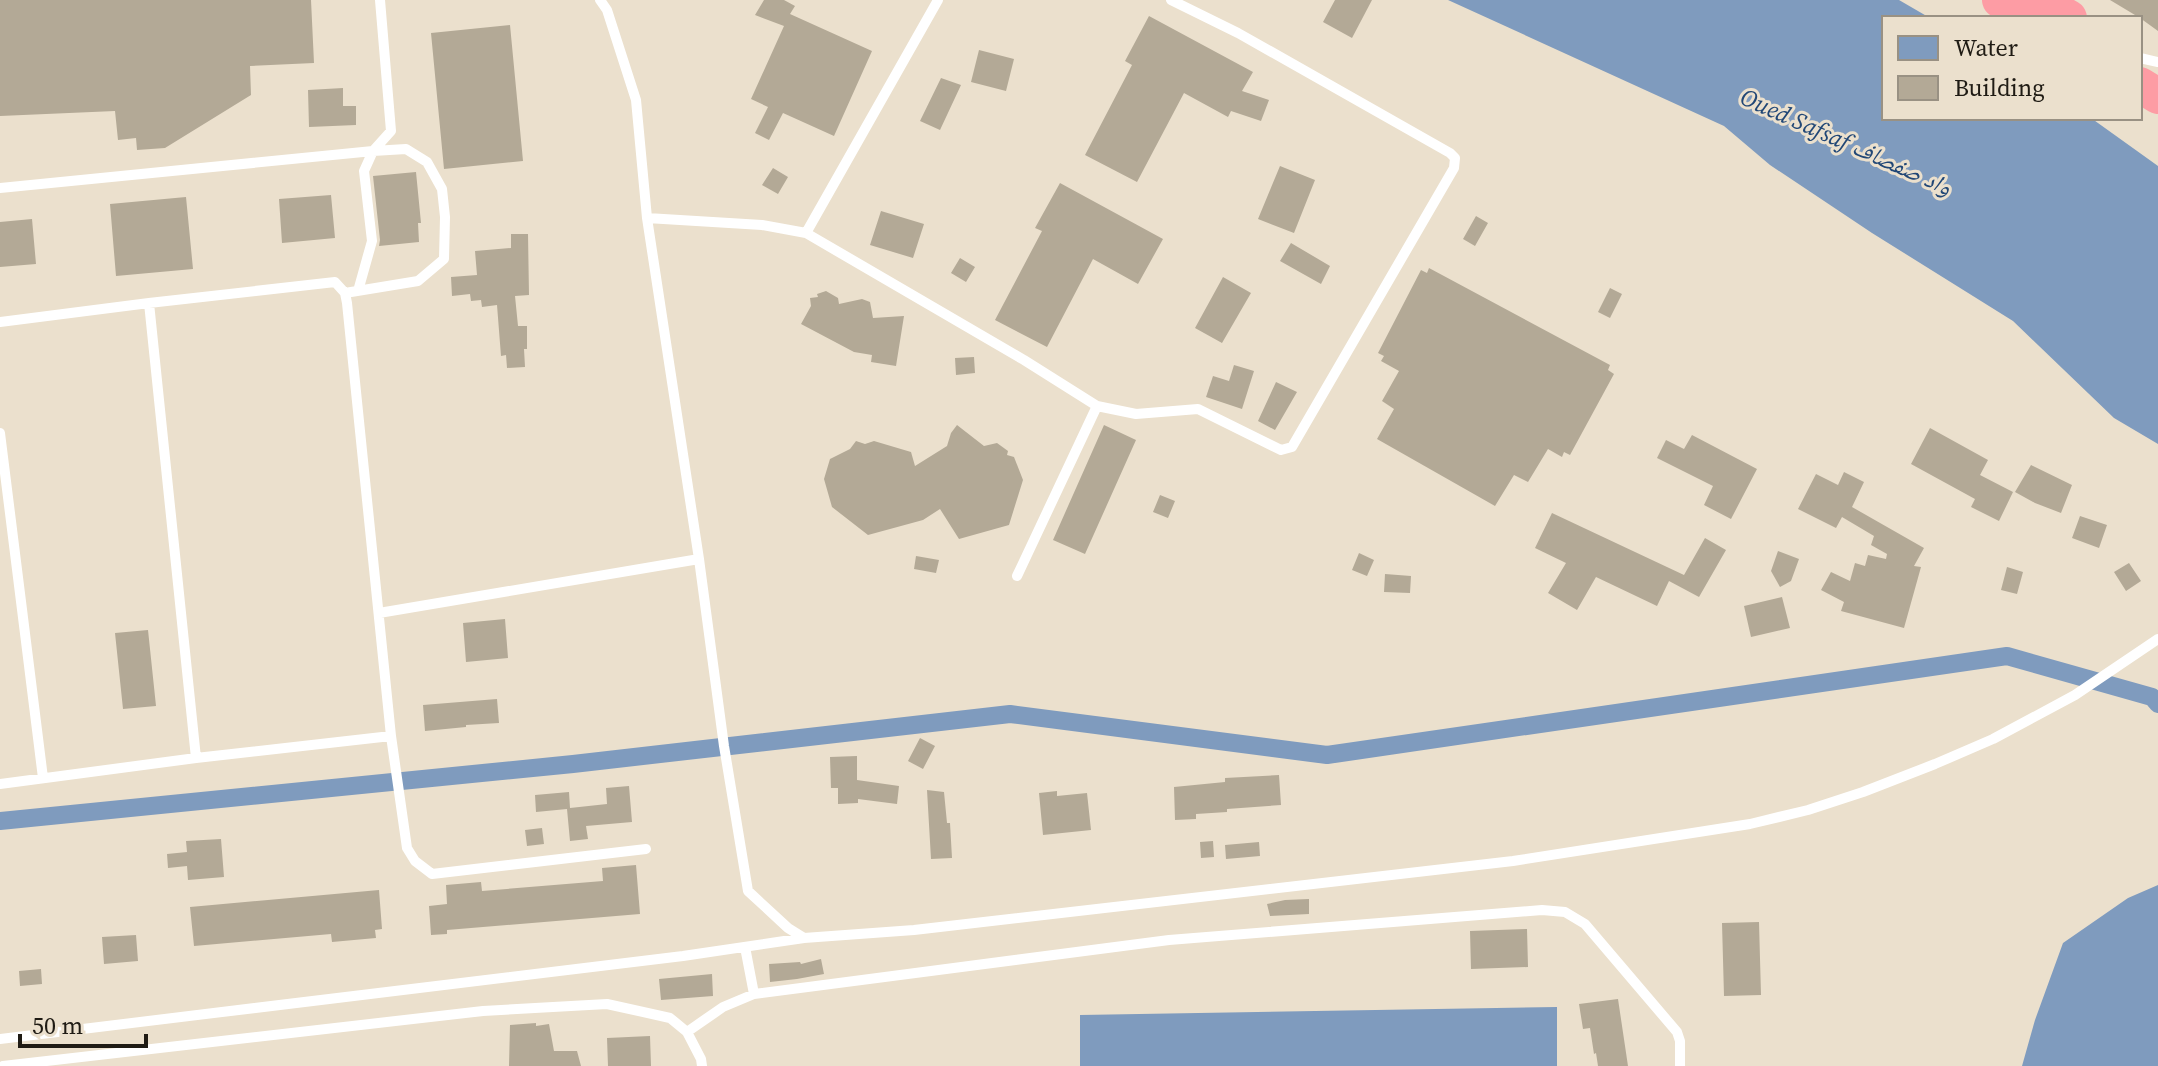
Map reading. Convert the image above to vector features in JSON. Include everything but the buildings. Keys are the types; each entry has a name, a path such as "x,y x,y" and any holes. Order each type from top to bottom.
{"highway":[{"path":"2000,0 2027,16"},
{"path":"2039,0 2066,16"}],"lane":[{"path":"358,291 372,241 364,171 373,151 391,131 380,0"},
{"path":"600,0 607,10 636,100 647,218 748,891 788,928 804,938"},
{"path":"806,233 938,0"},
{"path":"647,218 762,225 806,233 1097,406 1136,414 1198,409 1281,450 1292,447 1456,163 1455,158 1238,33 1171,0"},
{"path":"0,188 406,149 427,162 442,189 444,259 418,281 345,293"},
{"path":"0,322 335,282 345,293 391,736 407,848 415,861 432,874 646,849"},
{"path":"149,303 196,758"},
{"path":"1017,576 1097,406"},
{"path":"0,433 43,778"},
{"path":"379,613 699,559"},
{"path":"0,1039 804,938 914,930 1513,861 1750,824 1863,792 1993,739 2075,695 2158,639"},
{"path":"0,784 391,736"},
{"path":"687,1032 723,1007 754,994 1169,940 1542,910 1565,912 1585,924 1677,1032 1680,1066"},
{"path":"745,947 754,994"},
{"path":"3,1066 483,1011 607,1004 670,1018 687,1032 702,1066"}],"water":[{"name":"Oued Safsaf واد صفصاف","path":"1448,0 1899,0 1927,16 1882,16 1882,120 2094,120 2158,166 2158,444 2114,418 2013,321 1770,165 1724,126"},
{"path":"2158,885 2158,1066 2022,1066 2063,943 2128,898"},
{"path":"1557,1007 1557,1066 1080,1066 1080,1015"}],"waterway":[{"path":"0,821 573,764 1010,714 1327,755 2007,656 2152,697 2158,704"}]}
